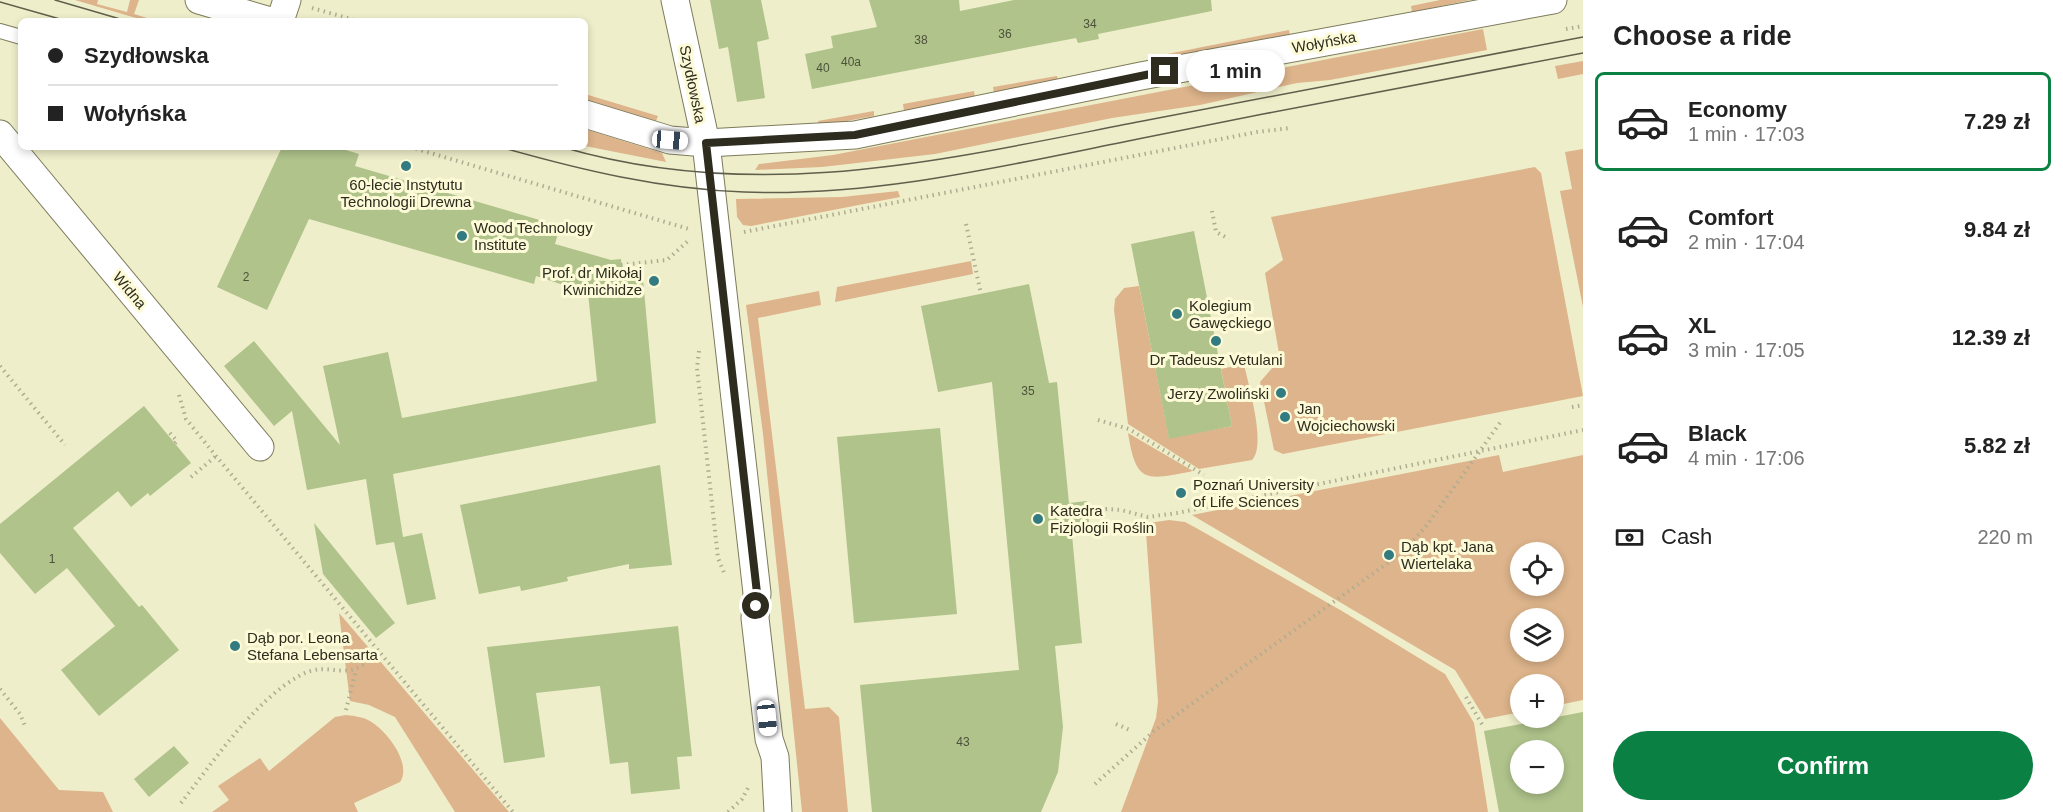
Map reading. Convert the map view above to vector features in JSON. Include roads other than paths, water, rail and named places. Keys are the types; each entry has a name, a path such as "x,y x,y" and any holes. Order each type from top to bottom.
{"street":[{"path":"199,0 260,18"},
{"path":"281,18 286,0"},
{"name":"Szydłowska","path":"675,0 706,143 714,234 757,593 755,618 769,739 775,757 778,812"},
{"name":"Wołyńska","path":"588,115 670,140 706,143 855,135 1141,75 1536,2"},
{"name":"Widna","path":"0,134 260,447"}],"lane":[{"path":"0,31 18,36"}],"tram line":[{"path":"55,0 117,18"},
{"path":"0,2 56,18"},
{"path":"575,150 637,164 710,173 783,174 856,170 1001,149 1583,37"},
{"path":"511,150 591,171 682,187 744,192 843,189 991,169 1583,53"}],"place":[{"name":"60-lecie Instytutu Technologii Drewna","path":"406,166"},
{"name":"Wood Technology Institute","path":"462,236"},
{"name":"Prof. dr Mikołaj Kwinichidze","path":"654,281"},
{"name":"Kolegium Gawęckiego","path":"1177,314"},
{"name":"Dr Tadeusz Vetulani","path":"1216,341"},
{"name":"Jerzy Zwoliński","path":"1281,393"},
{"name":"Jan Wojciechowski","path":"1285,417"},
{"name":"Poznań University of Life Sciences","path":"1181,493"},
{"name":"Katedra Fizjologii Roślin","path":"1038,519"},
{"name":"Dąb kpt. Jana Wiertelaka","path":"1389,555"},
{"name":"Dąb por. Leona Stefana Lebensarta","path":"235,646"}]}
